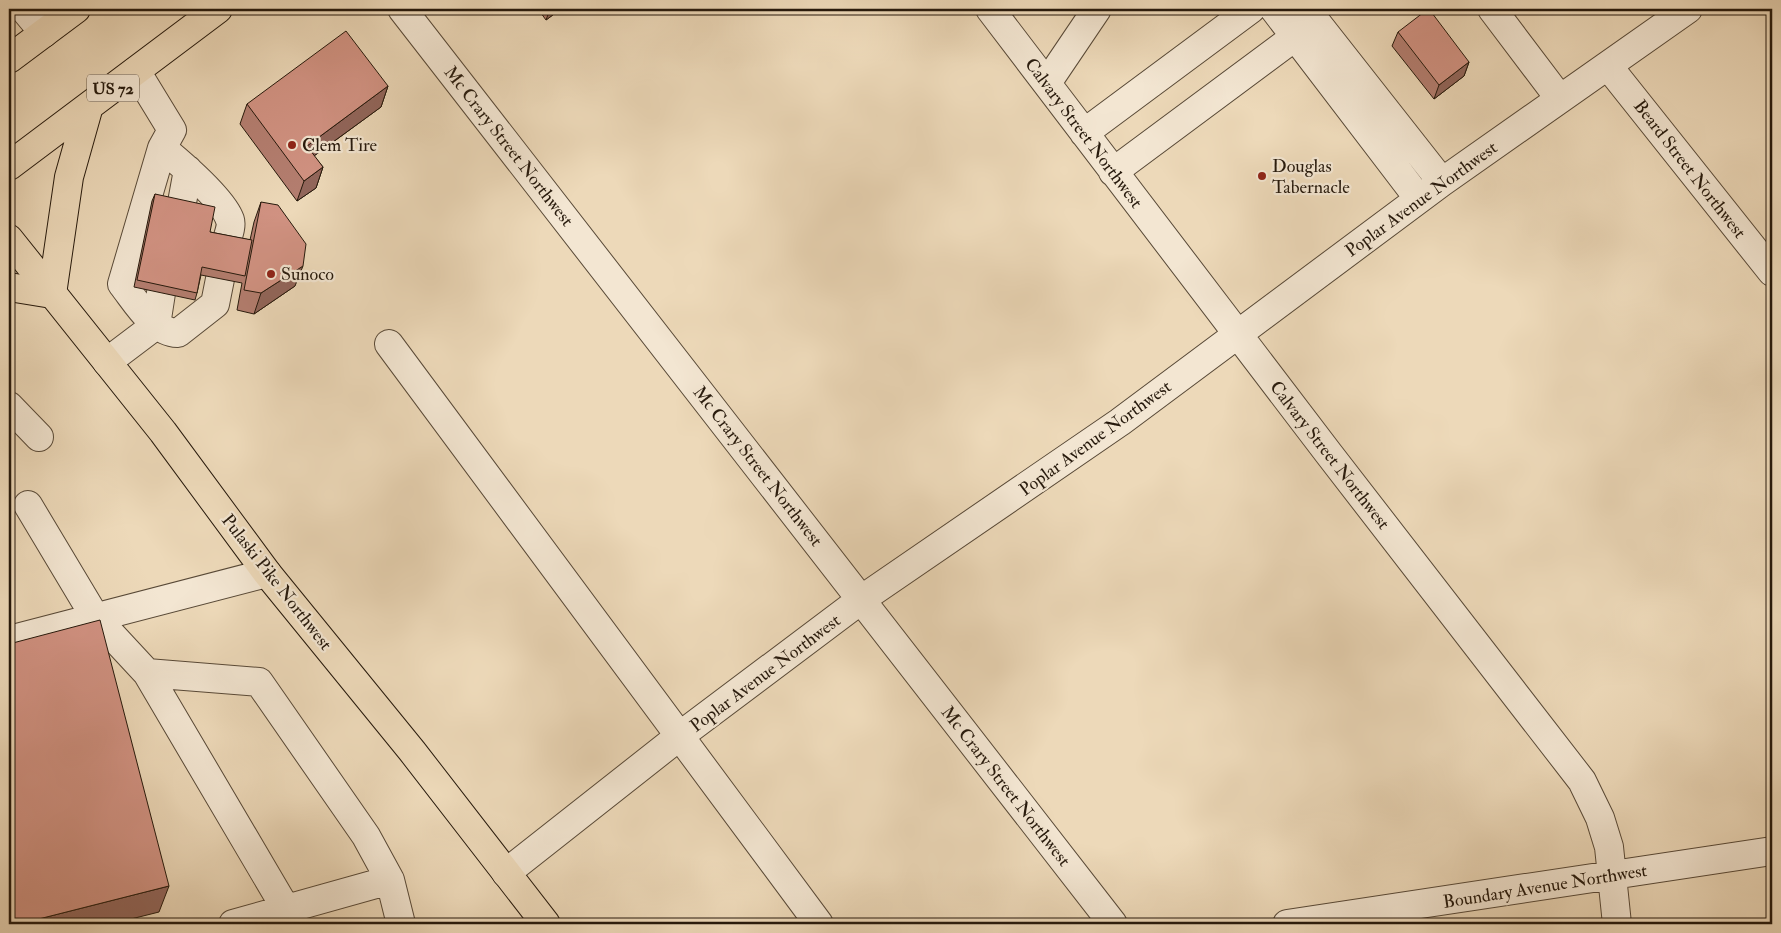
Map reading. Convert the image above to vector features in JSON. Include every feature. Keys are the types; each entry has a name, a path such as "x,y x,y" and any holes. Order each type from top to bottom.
{"main road":[{"path":"9,59 76,9"},
{"name":"US 72","path":"9,166 218,9"},
{"path":"9,38 41,35"},
{"path":"9,287 52,294 69,177 89,106"},
{"name":"Pulaski Pike Northwest","path":"9,239 164,432 267,573 412,751 546,924"}],"street":[{"path":"24,9 41,35"},
{"name":"Mc Crary Street Northwest","path":"402,9 1113,924"},
{"path":"1047,83 1097,9"},
{"path":"1084,133 1251,9"},
{"path":"1274,9 1419,199"},
{"path":"1306,9 1442,182"},
{"path":"1492,9 1560,100"},
{"name":"Poplar Avenue Northwest","path":"506,873 680,735 862,599 1120,422 1442,182 1688,9"},
{"name":"Calvary Street Northwest","path":"999,12 1047,83 1113,172 1582,781 1600,818 1609,847 1617,924"},
{"path":"1113,172 1296,36"},
{"name":"Beard Street Northwest","path":"1608,66 1772,272"},
{"path":"136,71 172,130 162,148 122,284 156,325 168,333 178,333 215,304 220,279"},
{"path":"162,148 188,170 226,211 231,222 226,243"},
{"path":"181,208 188,170"},
{"path":"107,362 156,325 161,293"},
{"path":"389,344 819,924"},
{"path":"9,406 39,437"},
{"path":"28,505 95,617 147,672 286,909"},
{"path":"9,640 267,573"},
{"path":"147,672 259,682 366,836 390,880 401,924"},
{"name":"Boundary Avenue Northwest","path":"1287,924 1772,852"},
{"path":"233,924 390,880"}],"building":[{"path":"1428,9 1469,62 1439,85 1398,32"},
{"name":"Clem Tire","path":"346,31 388,86 307,146 323,167 304,181 247,104"},
{"path":"155,194 215,207 210,232 252,240 245,276 202,267 197,293 137,280"},
{"name":"Sunoco","path":"261,202 278,205 306,244 303,266 261,293 244,290"},
{"path":"100,620 169,886 19,924 9,924 9,644"}],"place":[{"name":"Clem Tire","path":"292,145"},
{"name":"Douglas Tabernacle","path":"1262,176"},
{"name":"Sunoco","path":"271,274"}]}
